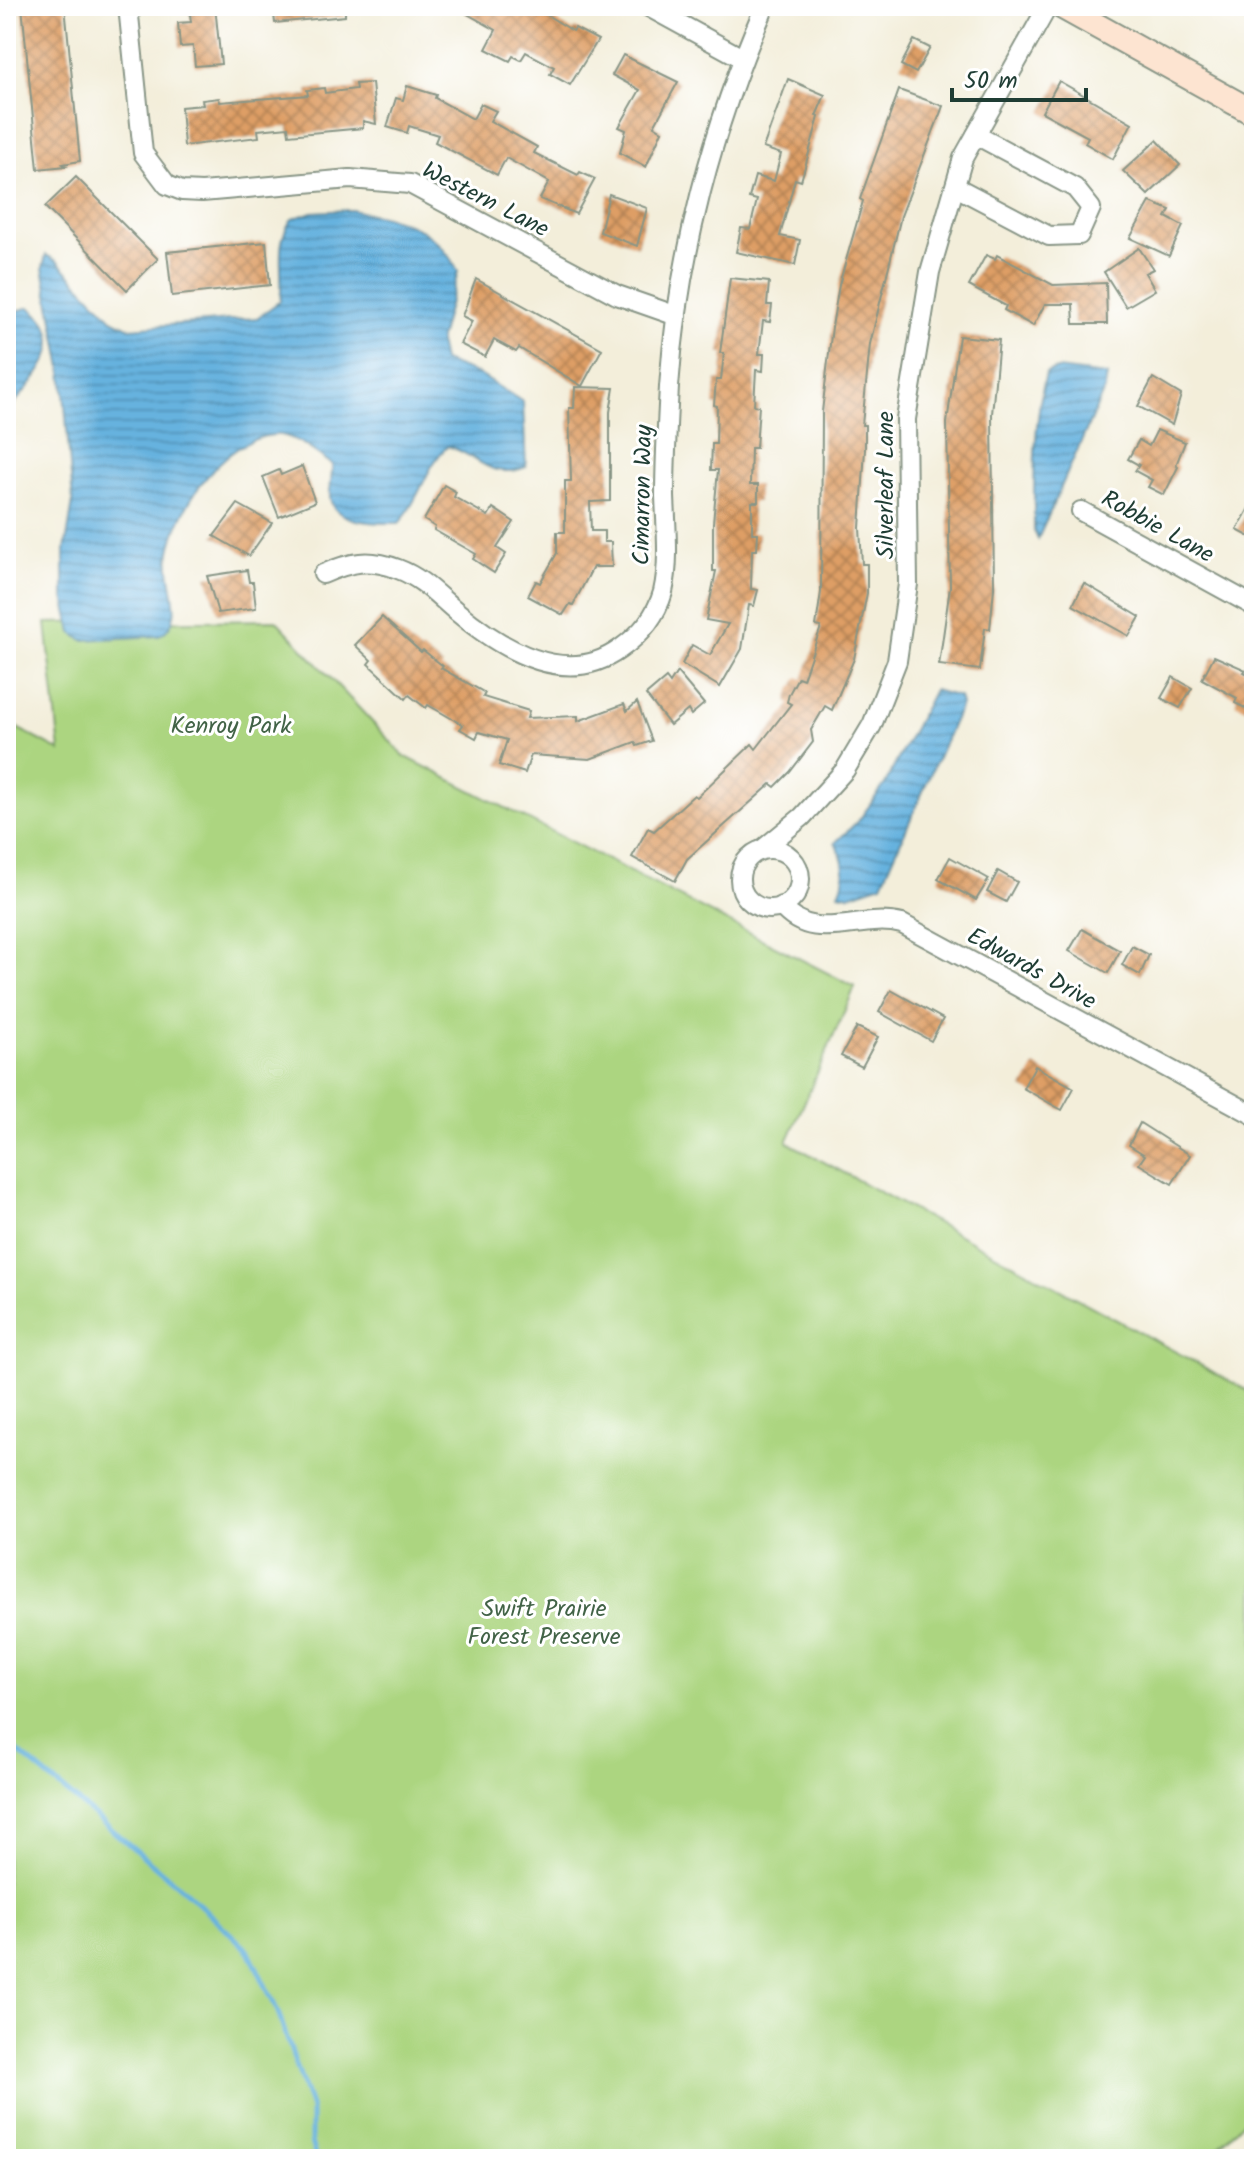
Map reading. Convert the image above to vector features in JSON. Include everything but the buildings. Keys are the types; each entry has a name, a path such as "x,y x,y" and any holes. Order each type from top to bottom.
{"street":[{"name":"Western Lane","path":"128,6 143,153 167,185 182,191 202,192 350,179 410,184 617,295 677,316"},
{"path":"647,6 742,58"},
{"name":"Cimarron Way","path":"323,574 352,561 397,568 426,584 480,630 533,660 586,664 617,652 644,629 664,589 665,459 677,316 700,197 742,58 765,6"},
{"name":"Silverleaf Lane","path":"781,906 765,908 754,904 741,886 745,863 813,807 845,770 872,725 897,661 908,584 906,419 930,272 963,158 1048,6"},
{"path":"1061,6 1254,113"},
{"path":"956,187 1049,236 1079,235 1091,208 1075,188 976,135"},
{"name":"Robbie Lane","path":"1081,511 1254,606"},
{"path":"763,849 786,853 799,871 795,894 781,906"},
{"name":"Edwards Drive","path":"781,906 802,924 821,928 884,920 902,924 1254,1115"}],"green space":[{"name":"Swift Prairie Forest Preserve","path":"276,620 404,756 855,987 787,1142 1254,1394 1254,2110 1208,2159 6,2159 6,722 60,751 46,623"}],"water":[{"path":"351,210 414,226 438,243 448,255 458,271 439,342 443,361 478,374 523,402 526,467 513,471 493,469 448,446 434,463 399,523 370,522 348,518 333,506 330,497 332,464 288,437 273,435 254,440 219,464 204,481 180,520 169,558 175,611 168,629 159,636 83,640 72,633 64,597 64,556 73,502 62,368 43,268 46,255 57,261 112,319 130,328 257,318 280,301 281,248 286,228 292,219 312,212"},
{"path":"29,307 43,320 50,334 51,347 38,374 6,414 6,315"},
{"path":"1057,369 1107,375 1105,388 1038,539 1034,531 1034,492 1039,412 1046,373"},
{"path":"934,690 959,697 961,705 882,884 849,895 839,893 844,868 835,843 859,820 885,784"}],"waterway":[{"path":"6,1073 11,1103 6,1154"},
{"path":"6,1733 16,1750 186,1892 249,1951 278,2012 311,2109 311,2142 316,2159"}],"park label":[{"name":"Kenroy Park","path":"231,725"}]}
